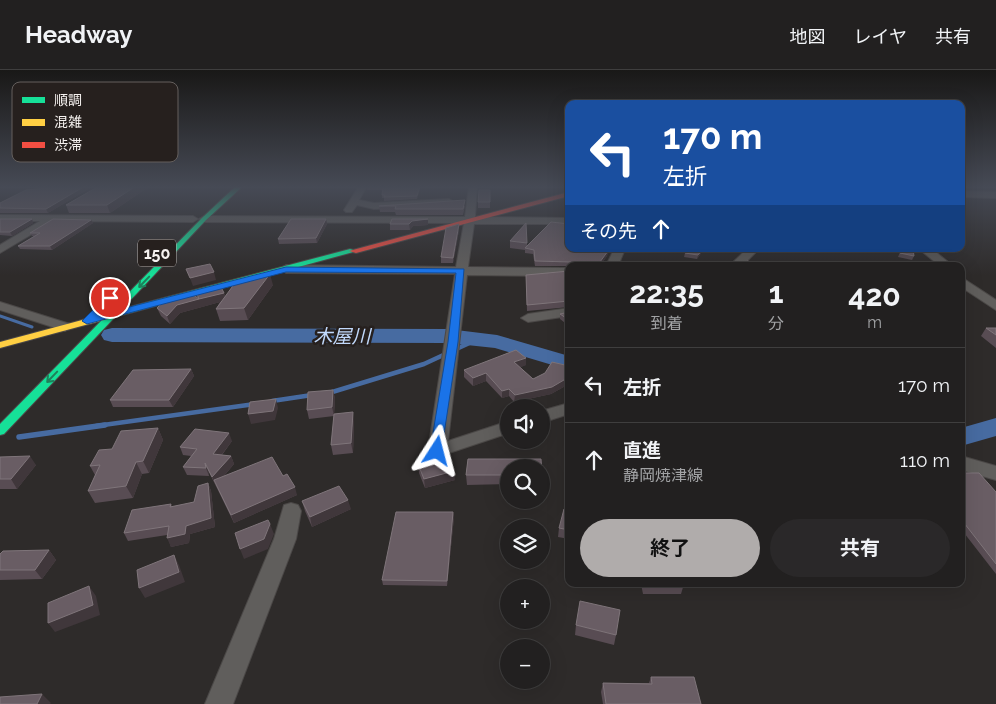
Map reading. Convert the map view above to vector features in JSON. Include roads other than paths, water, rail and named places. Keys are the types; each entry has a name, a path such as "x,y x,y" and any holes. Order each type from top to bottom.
{"main road":[{"name":"150","path":"0,431 112,315 201,216"},
{"name":"150","path":"133,275 202,216"},
{"path":"87,321 488,216"},
{"path":"0,344 68,332 87,321 100,308"}],"street":[{"path":"0,250 56,216"},
{"path":"344,220 346,216"},
{"path":"469,216 471,220 461,271 437,451 500,431"},
{"path":"0,218 565,221"},
{"path":"739,262 750,252"},
{"path":"929,252 942,262"},
{"path":"286,269 565,272"},
{"path":"965,283 996,306"},
{"path":"0,306 68,332"},
{"path":"528,318 565,313"},
{"path":"550,414 565,409"},
{"path":"965,464 996,473"},
{"path":"219,704 285,539 291,511"}],"waterway":[{"name":"木屋川","path":"0,316 32,327"},
{"name":"木屋川","path":"112,335 448,336 497,342 565,362"},
{"path":"329,393 424,364 478,339"},
{"path":"272,401 312,395"},
{"path":"96,426 255,404"},
{"path":"19,437 105,425"},
{"name":"木屋川","path":"965,436 996,427"}]}
